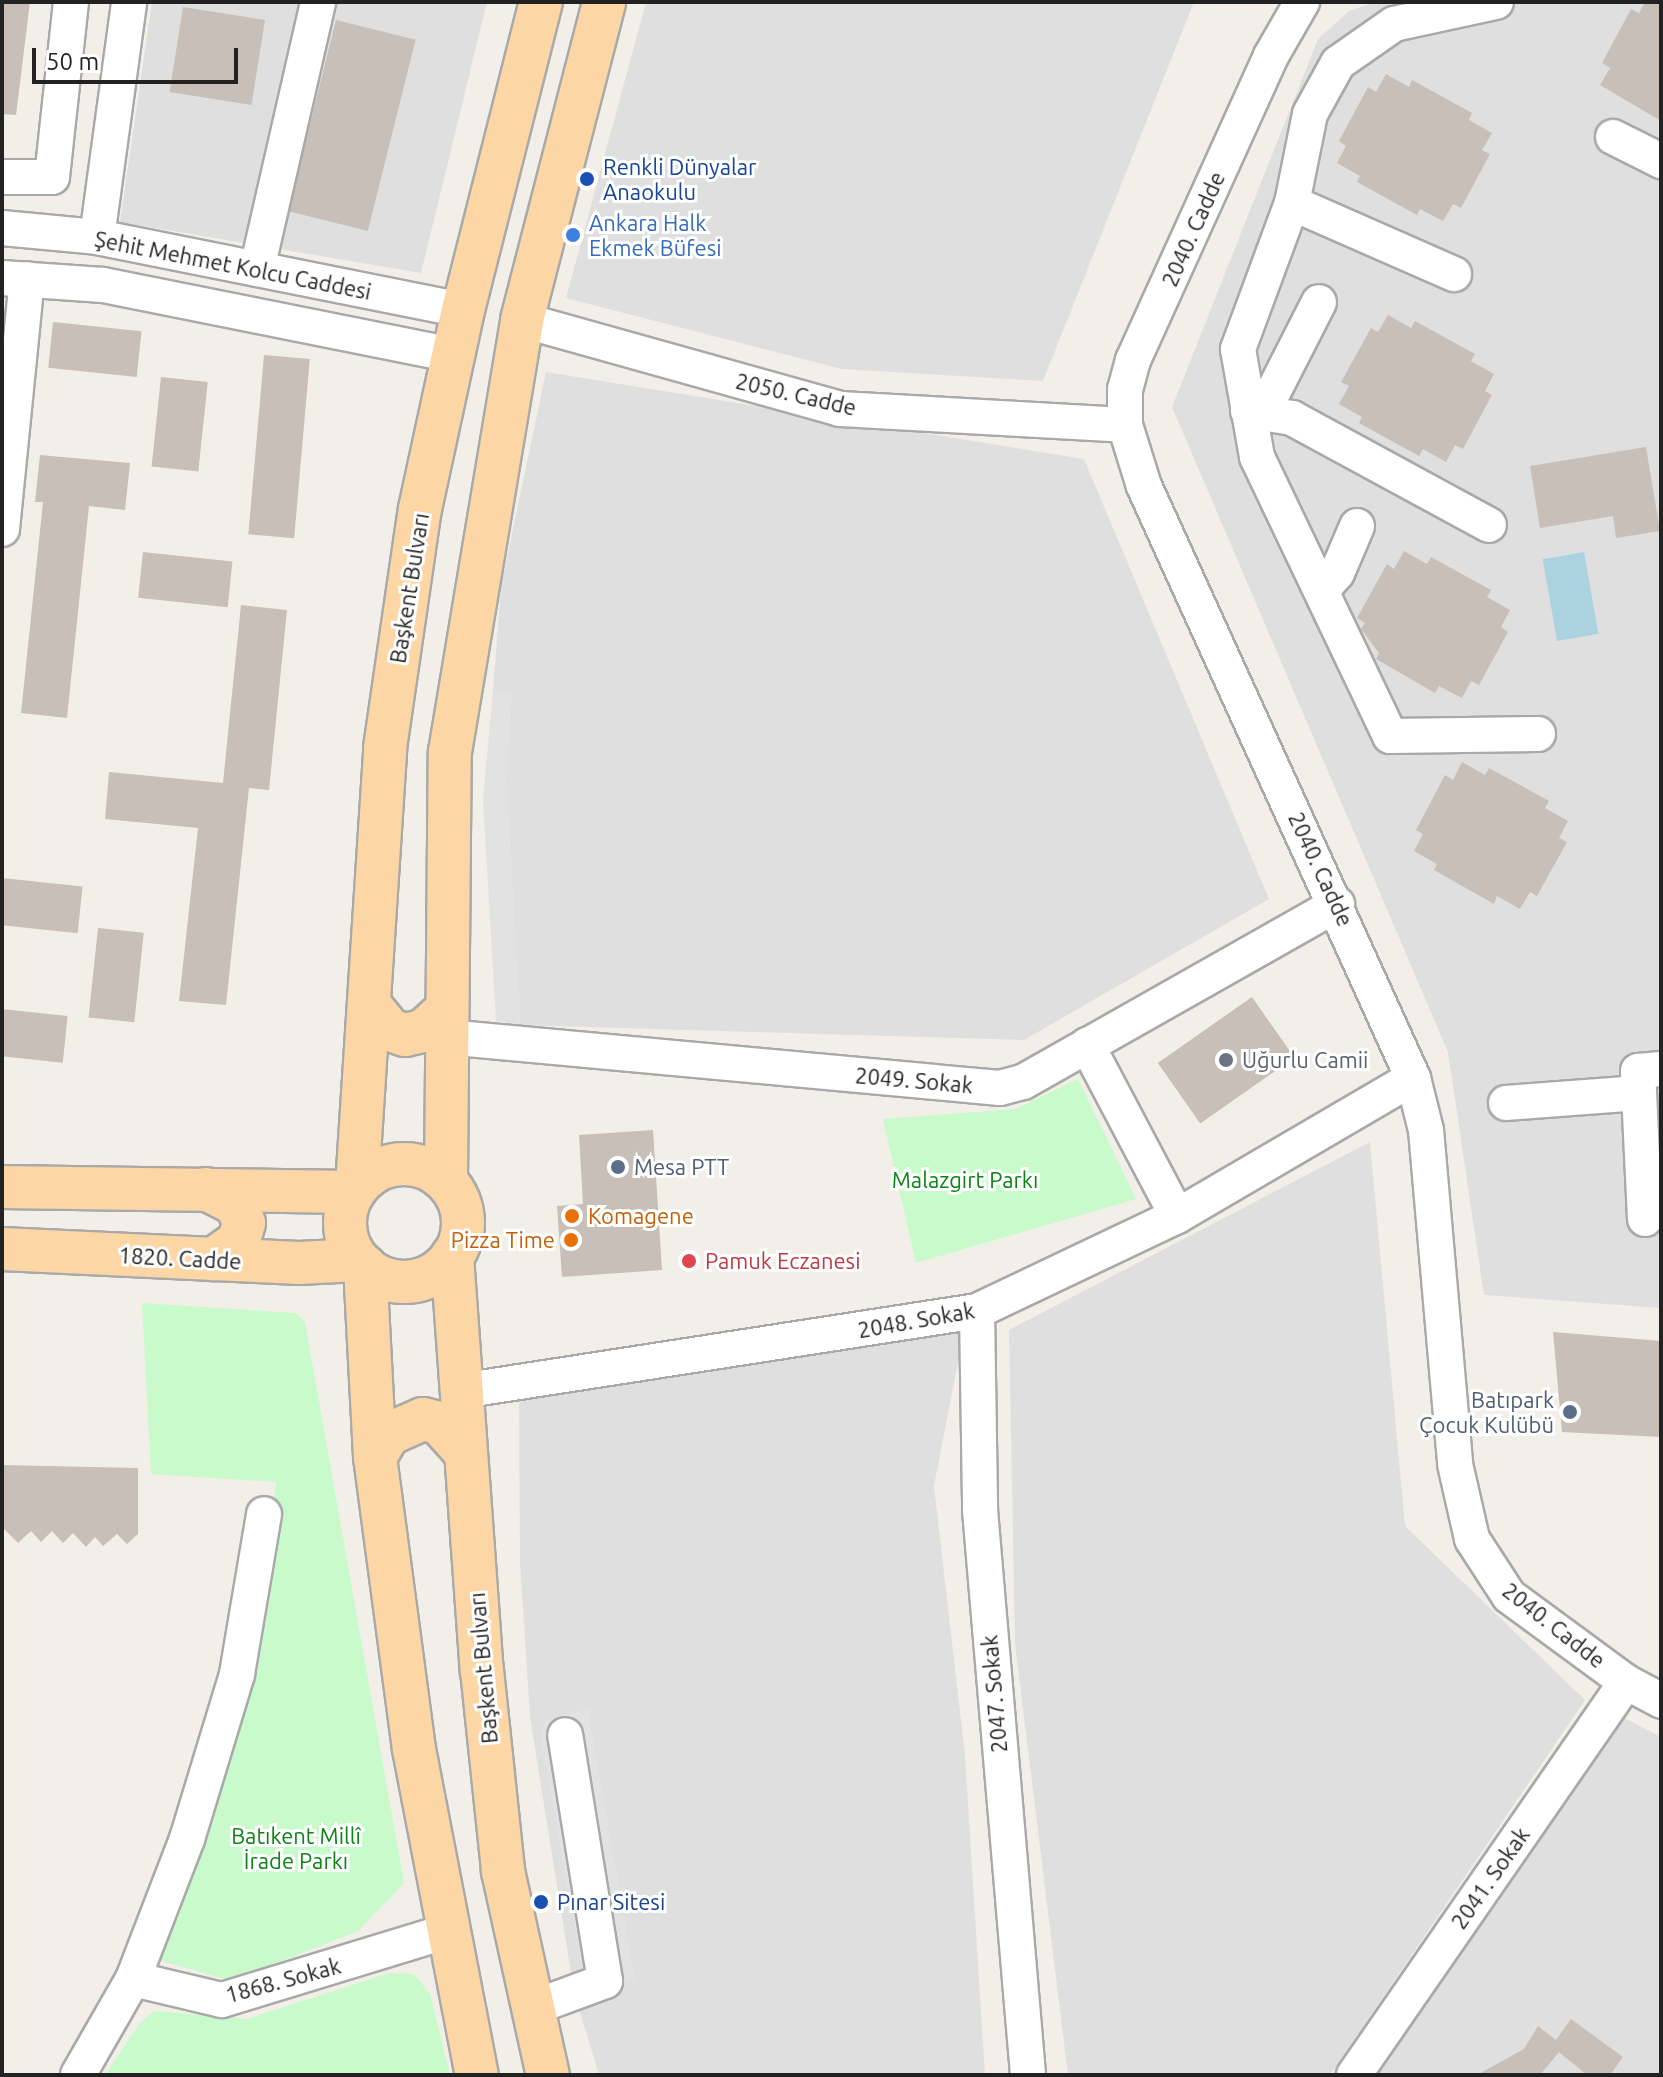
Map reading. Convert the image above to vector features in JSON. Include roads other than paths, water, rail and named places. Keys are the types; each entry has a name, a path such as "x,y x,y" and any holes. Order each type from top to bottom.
{"main road":[{"name":"Başkent Bulvarı","path":"356,1189 385,748 420,509 452,355 541,2"},
{"path":"361,1263 388,1280 407,1282 424,1278 452,1256 463,1217 446,1181 445,1024 450,752 522,320 604,2"},
{"path":"369,1004 390,1030 405,1035 445,1024"},
{"path":"446,1181 430,1170 401,1164 372,1172 356,1189 345,1223 361,1263 375,1457 414,1749 445,1932 477,2075"},
{"path":"2,1187 356,1189"},
{"path":"206,1189 237,1205 244,1223 239,1241 213,1259"},
{"name":"1820. Cadde","path":"2,1249 361,1263"},
{"name":"Başkent Bulvarı","path":"452,1256 465,1452 503,1871 548,2075"},
{"path":"375,1457 389,1434 423,1419 439,1423 465,1452"}],"street":[{"path":"2,177 52,177 71,2"},
{"path":"97,237 129,2"},
{"path":"257,269 318,2"},
{"name":"2040. Cadde","path":"1302,2 1271,56 1133,360 1125,389 1125,425 1144,486 1337,904 1413,1078 1426,1130 1455,1464 1472,1539 1509,1596 1626,1682 1661,1701"},
{"path":"1496,2 1394,24 1338,63 1310,114 1292,203 1238,349 1256,410 1257,457 1390,736 1538,734"},
{"path":"1613,137 1661,161"},
{"path":"1292,203 1454,274"},
{"name":"Şehit Mehmet Kolcu Caddesi","path":"2,228 97,237 463,310"},
{"path":"2,529 14,278"},
{"name":"Şehit Mehmet Kolcu Caddesi","path":"14,278 103,285 452,355"},
{"path":"1256,410 1319,302"},
{"name":"2050. Cadde","path":"522,320 840,409 1125,425"},
{"path":"1256,410 1292,418 1489,525"},
{"path":"1322,590 1337,573 1357,526"},
{"name":"2049. Sokak","path":"445,1024 1000,1088 1023,1082 1337,904"},
{"path":"1087,1045 1177,1216"},
{"name":"2048. Sokak","path":"461,1391 977,1311 1177,1216 1413,1078"},
{"path":"1506,1103 1650,1081 1645,1219"},
{"name":"2047. Sokak","path":"977,1311 980,1510 1028,2075"},
{"path":"78,2075 133,1979 187,1839 237,1674 264,1514"},
{"name":"2041. Sokak","path":"1354,2075 1626,1682"},
{"path":"532,2008 605,1981 565,1735"},
{"name":"1868. Sokak","path":"133,1979 222,2000 445,1932"}],"water":[{"path":"1584,552 1598,634 1557,641 1543,559"}],"place":[{"name":"Renkli Dünyalar Anaokulu","path":"587,179"},
{"name":"Ankara Halk Ekmek Büfesi","path":"573,235"},
{"name":"Uğurlu Camii","path":"1226,1060"},
{"name":"Mesa PTT","path":"618,1167"},
{"name":"Komagene","path":"572,1216"},
{"name":"Pizza Time","path":"571,1240"},
{"name":"Pamuk Eczanesi","path":"689,1261"},
{"name":"Batıpark Çocuk Kulübü","path":"1570,1412"},
{"name":"Pınar Sitesi","path":"541,1902"}],"park label":[{"name":"Malazgirt Parkı","path":"965,1180"},
{"name":"Batıkent Millî İrade Parkı","path":"296,1848"}]}
